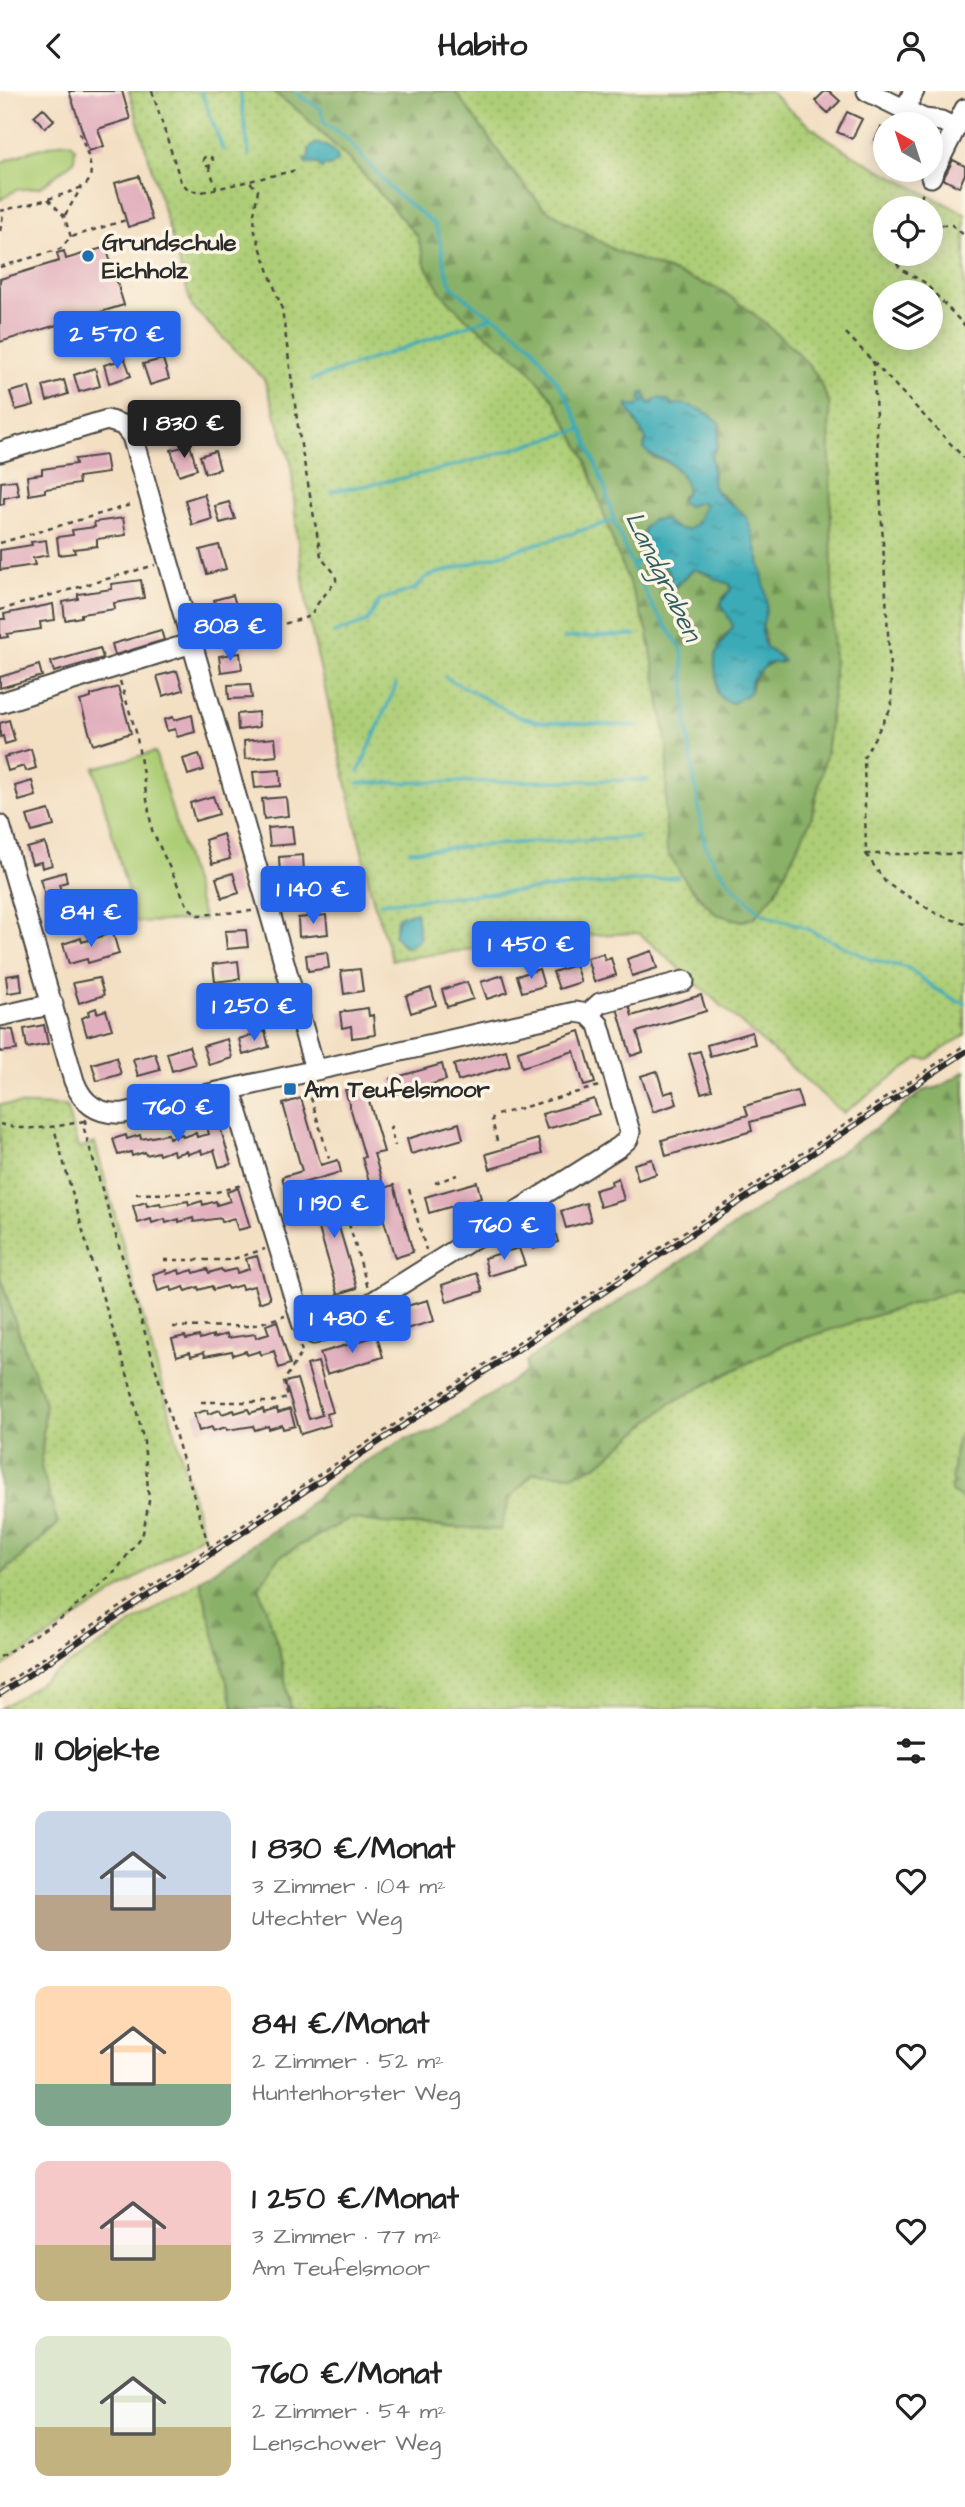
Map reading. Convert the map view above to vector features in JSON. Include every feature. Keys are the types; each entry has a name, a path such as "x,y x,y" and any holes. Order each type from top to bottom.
{"street":[{"path":"867,91 924,120 941,121 956,128"},
{"path":"904,111 914,91"},
{"path":"943,153 965,109"},
{"path":"0,452 96,423 114,421 123,425 132,436 269,910 309,1070"},
{"path":"0,703 115,667 193,647"},
{"path":"0,825 78,1090 90,1115 124,1113 575,1011 588,1014 599,1025 630,1132 624,1143 372,1303 314,1334 302,1322 231,1090"},
{"path":"588,1014 600,1003 684,981"},
{"path":"0,1016 52,1004"}],"path":[{"path":"152,91 181,182 189,190 202,192 297,170"},
{"path":"0,231 2,211 48,199 88,183 91,174 80,134"},
{"path":"209,166 216,188"},
{"path":"193,647 311,616 336,581 336,576 325,565 321,556 293,400 282,309 255,232 254,214 258,190 248,180"},
{"path":"64,216 81,188"},
{"path":"48,199 64,216 71,237"},
{"path":"0,267 60,251 71,237 126,220"},
{"path":"943,225 952,225 965,236"},
{"path":"899,266 924,282 965,326"},
{"path":"846,333 965,459"},
{"path":"873,361 892,706 864,757 866,855 887,883 937,914 965,924"},
{"path":"0,544 150,499"},
{"path":"0,610 168,561"},
{"path":"115,667 136,732 152,830 188,907 198,915 269,910"},
{"path":"866,855 965,854"},
{"path":"0,1686 965,1045"},
{"path":"309,1070 329,1158"},
{"path":"498,1141 492,1120 494,1116 616,1081"},
{"path":"0,1124 9,1127 54,1128 90,1115 88,1142 209,1547"},
{"path":"392,1126 390,1128 395,1146"},
{"path":"0,1657 66,1615 116,1571 143,1532 149,1501 144,1442 129,1380 93,1267 54,1128"},
{"path":"435,1183 457,1175"},
{"path":"136,1194 213,1193 258,1180"},
{"path":"408,1189 430,1266"},
{"path":"346,1214 372,1303"},
{"path":"164,1260 230,1260 278,1245"},
{"path":"173,1327 302,1322"},
{"path":"201,1402 270,1402 288,1398 284,1381 302,1352 296,1333 302,1322"}],"green space":[{"path":"129,91 272,91 301,113 355,165 418,237 426,267 464,317 525,364 554,400 584,455 615,547 648,632 668,751 665,816 688,885 716,914 742,921 754,918 775,893 811,819 826,755 834,684 829,470 816,374 797,352 759,318 721,290 616,251 544,208 516,176 455,91 770,91 814,129 873,166 873,182 903,182 930,196 873,196 873,266 943,266 943,203 965,214 965,1035 928,1059 919,1058 843,1113 639,933 572,936 392,960 373,900 309,619 297,536 291,462 264,379 192,307"},
{"path":"272,91 455,91 516,176 544,208 616,251 721,290 759,318 797,352 816,374 829,402 834,684 826,755 811,819 775,893 754,918 742,921 716,914 688,885 667,852 665,816 668,751 648,632 615,547 584,455 554,400 525,364 464,317 443,295 426,267 418,237 355,165 301,113","holes":["655,399 669,401 673,405 719,422 717,447 711,456 714,466 712,482 714,488 743,514 749,525 767,606 762,621 766,647 781,657 781,663 764,667 753,680 750,692 733,703 718,694 716,666 719,645 734,625 722,599 731,589 730,584 694,569 674,588 668,586 670,573 656,561 644,560 647,526 657,519 678,529 688,530 697,523 705,504 701,502 686,505 680,498 687,490 683,478 671,465 653,458 644,447 646,439 628,408 637,407 644,400 651,404"]},
{"path":"64,142 71,143 75,148 74,161 41,187 16,190 0,200 0,163"},
{"path":"155,752 204,920 136,922 94,768"},
{"path":"965,1071 965,1294 955,1290 783,1345 672,1402 598,1465 572,1475 533,1473 510,1499 500,1530 383,1523 350,1518 279,1557 259,1587 279,1650 291,1709 234,1709 200,1580 296,1515 342,1475 405,1439 430,1433 522,1375 526,1371 526,1361 714,1240 892,1116 922,1091 939,1087"},
{"path":"0,1104 66,1106 78,1148 95,1143 203,1534 0,1668 0,1576 58,1524 41,1467 45,1404 0,1275"},
{"path":"0,1275 45,1404 41,1467 58,1524 0,1576"},
{"path":"955,1290 965,1294 965,1422 955,1448 951,1492 965,1500 965,1709 291,1709 279,1650 259,1587 279,1557 350,1518 456,1528 510,1499 533,1473 572,1475 598,1465 672,1402 783,1345"},
{"path":"965,1422 965,1500 951,1492 955,1448"},
{"path":"200,1580 234,1709 0,1709"}],"water":[{"path":"316,143 331,149 338,161 322,169 318,164 307,164 304,160 309,157 309,149"},
{"path":"642,393 648,404 657,398 673,405 692,406 717,421 720,425 717,447 711,456 713,487 745,516 754,538 767,606 762,637 767,648 784,661 767,664 751,681 750,692 733,703 725,701 717,693 715,665 718,650 733,626 721,603 731,589 730,584 694,569 671,589 668,588 670,576 666,568 642,559 645,550 644,528 652,520 663,519 678,529 688,530 697,523 705,504 701,502 688,506 680,501 688,488 682,475 669,462 644,449 646,439 628,408 628,404 637,407 643,402 640,397"},
{"path":"416,912 420,938 410,947 404,947 394,935 398,917"}],"building":[{"path":"69,91 122,91 130,119 98,129 104,146 89,151"},
{"path":"825,91 829,91 840,101 828,113 815,101"},
{"path":"43,108 54,120 45,128 34,116"},
{"path":"847,112 862,119 852,139 837,132"},
{"path":"953,160 965,166 965,174 959,187 943,179"},
{"path":"139,176 152,220 128,227 115,183"},
{"path":"106,247 124,305 0,342 0,279 59,261 57,253 64,251 66,259"},
{"path":"125,359 131,376 109,383 104,365"},
{"path":"163,359 169,379 150,385 143,364"},
{"path":"95,368 100,386 79,392 74,375"},
{"path":"64,380 68,394 47,401 43,386"},
{"path":"29,387 34,405 16,410 10,392"},
{"path":"170,405 176,426 158,434 150,414"},
{"path":"190,445 197,469 179,475 171,450"},
{"path":"215,451 220,469 205,473 200,456"},
{"path":"105,455 108,473 78,477 79,484 45,489 45,492 29,495 27,476 42,474 42,469 76,464 75,459"},
{"path":"16,480 19,495 4,498 4,504 0,505 1,482"},
{"path":"204,494 212,519 192,525 185,500"},
{"path":"229,502 235,519 220,523 215,506"},
{"path":"123,518 126,535 97,539 97,546 74,549 75,553 59,555 57,537 73,535 72,530 95,527 94,522"},
{"path":"46,540 48,555 33,558 35,565 0,570 0,550"},
{"path":"219,545 226,569 207,574 200,550"},
{"path":"141,580 144,598 114,603 115,609 81,614 81,617 65,620 63,602 78,599 78,594 112,589 111,584"},
{"path":"233,595 240,619 221,625 214,600"},
{"path":"53,604 55,620 40,622 41,629 7,634 8,637 0,638 0,619 5,619 4,614"},
{"path":"161,630 164,640 115,655 112,644"},
{"path":"100,648 103,658 54,672 51,662"},
{"path":"240,653 242,669 221,672 219,656"},
{"path":"39,665 42,676 0,688 0,677"},
{"path":"177,671 183,690 163,696 157,676"},
{"path":"250,684 252,698 229,699 228,685"},
{"path":"118,687 131,733 93,745 80,701"},
{"path":"258,712 259,727 238,730 237,714"},
{"path":"192,715 195,732 177,737 175,729 167,731 164,720"},
{"path":"9,720 15,741 5,744 3,736 0,737 0,723"},
{"path":"275,738 277,756 245,759 244,741"},
{"path":"31,749 36,768 26,771 24,766 8,771 4,757"},
{"path":"199,754 204,770 188,775 183,759"},
{"path":"280,770 281,786 255,788 253,772"},
{"path":"32,781 36,796 19,801 15,786"},
{"path":"213,796 219,814 195,821 190,803"},
{"path":"286,797 288,816 264,819 262,799"},
{"path":"49,810 54,826 32,832 27,816"},
{"path":"292,826 294,844 270,846 268,828"},
{"path":"223,834 230,859 212,864 205,840"},
{"path":"45,843 52,865 42,868 41,862 32,864 27,848"},
{"path":"303,855 304,873 280,875 279,857"},
{"path":"65,872 67,882 59,884 62,895 51,899 50,894 45,895 40,879"},
{"path":"233,873 239,893 222,898 216,878"},
{"path":"310,886 312,902 289,904 288,888"},
{"path":"68,904 73,919 55,924 51,909"},
{"path":"326,915 328,934 299,937 298,918"},
{"path":"246,930 248,947 227,949 225,931"},
{"path":"113,933 119,954 88,963 87,959 69,964 63,944 81,938 82,942"},
{"path":"652,951 657,968 632,976 627,959"},
{"path":"327,952 329,968 308,971 306,955"},
{"path":"603,954 605,960 611,958 616,975 594,982 587,958"},
{"path":"238,961 240,979 215,982 213,964"},
{"path":"575,965 581,982 559,989 553,972"},
{"path":"360,969 363,991 344,994 341,971"},
{"path":"539,969 544,986 522,992 517,976"},
{"path":"20,974 22,991 8,993 6,976"},
{"path":"503,975 508,992 487,999 481,982"},
{"path":"99,978 104,995 79,1003 73,983"},
{"path":"467,982 473,999 447,1007 442,990"},
{"path":"268,988 272,1014 255,1017 251,990"},
{"path":"431,988 436,1005 411,1013 406,996"},
{"path":"701,995 706,1011 637,1032 643,1052 631,1056 617,1008 629,1005 632,1016"},
{"path":"96,1008 97,1013 106,1010 112,1029 87,1036 82,1018 89,1015 88,1011"},
{"path":"368,1008 369,1016 373,1015 375,1035 352,1038 351,1026 342,1028 340,1012"},
{"path":"44,1025 48,1044 27,1048 24,1029"},
{"path":"0,1029 13,1030 17,1050 0,1052"},
{"path":"265,1031 269,1047 243,1055 239,1039"},
{"path":"580,1031 595,1083 584,1086 574,1051 522,1067 518,1051"},
{"path":"752,1032 755,1044 710,1056 707,1045"},
{"path":"227,1039 232,1058 209,1065 203,1046"},
{"path":"189,1046 195,1064 172,1071 167,1053"},
{"path":"506,1050 510,1066 458,1081 454,1065"},
{"path":"700,1051 712,1090 701,1093 689,1054"},
{"path":"155,1053 160,1070 138,1076 133,1059"},
{"path":"116,1057 121,1074 97,1081 92,1064"},
{"path":"442,1064 446,1080 394,1095 390,1079"},
{"path":"657,1071 664,1094 673,1091 677,1104 653,1112 641,1076"},
{"path":"364,1084 384,1152 374,1154 384,1188 394,1185 413,1252 395,1258 375,1190 372,1191 362,1158 365,1157 345,1090"},
{"path":"797,1091 802,1107 750,1122 752,1131 666,1156 662,1140 748,1115 745,1106"},
{"path":"301,1098 321,1165 338,1160 341,1172 285,1188 282,1177 302,1171 283,1104"},
{"path":"594,1099 599,1114 547,1129 542,1114"},
{"path":"218,1120 231,1164 219,1167 214,1150 202,1154 201,1150 174,1155 173,1150 159,1155 158,1152 146,1155 145,1152 132,1156 131,1152 118,1155 113,1139 126,1135 127,1139 140,1135 141,1139 168,1134 169,1138 182,1134 183,1137 196,1133 197,1137 209,1134 206,1124"},
{"path":"459,1123 463,1139 411,1154 407,1139"},
{"path":"538,1139 542,1154 490,1169 486,1154"},
{"path":"652,1159 656,1174 638,1180 634,1164"},
{"path":"618,1178 624,1200 600,1207 595,1190 612,1185 611,1181"},
{"path":"477,1182 481,1198 429,1213 425,1197"},
{"path":"238,1188 250,1227 238,1230 234,1218 222,1222 221,1218 194,1222 193,1218 166,1223 165,1219 152,1223 151,1219 138,1223 133,1206 146,1202 147,1206 160,1203 161,1206 188,1201 189,1205 202,1201 203,1205 216,1201 217,1205 230,1201 227,1192"},
{"path":"347,1193 350,1205 334,1210 357,1288 338,1294 315,1215 306,1218 303,1206"},
{"path":"586,1203 591,1221 566,1228 561,1211"},
{"path":"553,1224 558,1242 533,1249 528,1232"},
{"path":"519,1248 525,1265 489,1276 484,1258"},
{"path":"257,1256 270,1299 259,1303 254,1286 242,1289 241,1285 228,1289 226,1286 213,1290 212,1286 199,1290 198,1287 186,1291 184,1287 172,1291 171,1287 158,1291 153,1274 166,1270 167,1274 179,1270 180,1274 193,1270 194,1273 207,1269 209,1273 221,1269 223,1272 236,1269 237,1273 249,1269 246,1259"},
{"path":"477,1273 483,1291 447,1302 442,1285"},
{"path":"428,1300 434,1321 388,1334 382,1313"},
{"path":"277,1321 290,1364 279,1368 274,1351 261,1355 260,1351 247,1355 246,1351 233,1355 232,1351 205,1356 204,1352 191,1356 190,1352 177,1356 172,1339 199,1336 200,1339 213,1335 213,1338 227,1334 228,1338 255,1334 256,1338 269,1334 266,1325"},
{"path":"377,1336 383,1357 327,1374 320,1353"},
{"path":"318,1362 333,1412 326,1414 330,1425 301,1434 285,1382 297,1379 309,1419 322,1415 307,1365"},
{"path":"248,1409 250,1413 263,1409 264,1413 277,1409 278,1413 290,1409 295,1426 283,1429 282,1425 269,1429 268,1426 255,1430 253,1426 227,1430 226,1427 213,1431 212,1427 199,1431 194,1414 207,1410 208,1414 220,1410 222,1414 234,1410 235,1413"}],"waterway":[{"path":"201,91 223,150"},
{"path":"240,91 249,155"},
{"name":"Landgraben","path":"297,91 298,95 320,108 325,123 345,137 395,193 433,223 438,232 450,282 456,290 532,345 565,394 584,434 632,565 652,606 682,649 688,735 700,816 705,845 717,867 762,914 801,926 870,959 908,968 934,988 965,1003"},
{"path":"312,380 492,317"},
{"path":"332,491 427,472 582,429"},
{"path":"334,633 367,622 380,600 415,589 426,577 613,521"},
{"path":"632,565 642,559"},
{"path":"564,638 636,635"},
{"path":"445,677 517,716 538,722 639,726"},
{"path":"359,771 396,685"},
{"path":"358,783 648,780"},
{"path":"410,851 639,838"},
{"path":"380,903 678,877"}],"railway":[{"path":"0,1694 965,1052"}],"place":[{"name":"Grundschule Eichholz","path":"88,256"},
{"name":"Am Teufelsmoor","path":"290,1089"}]}
